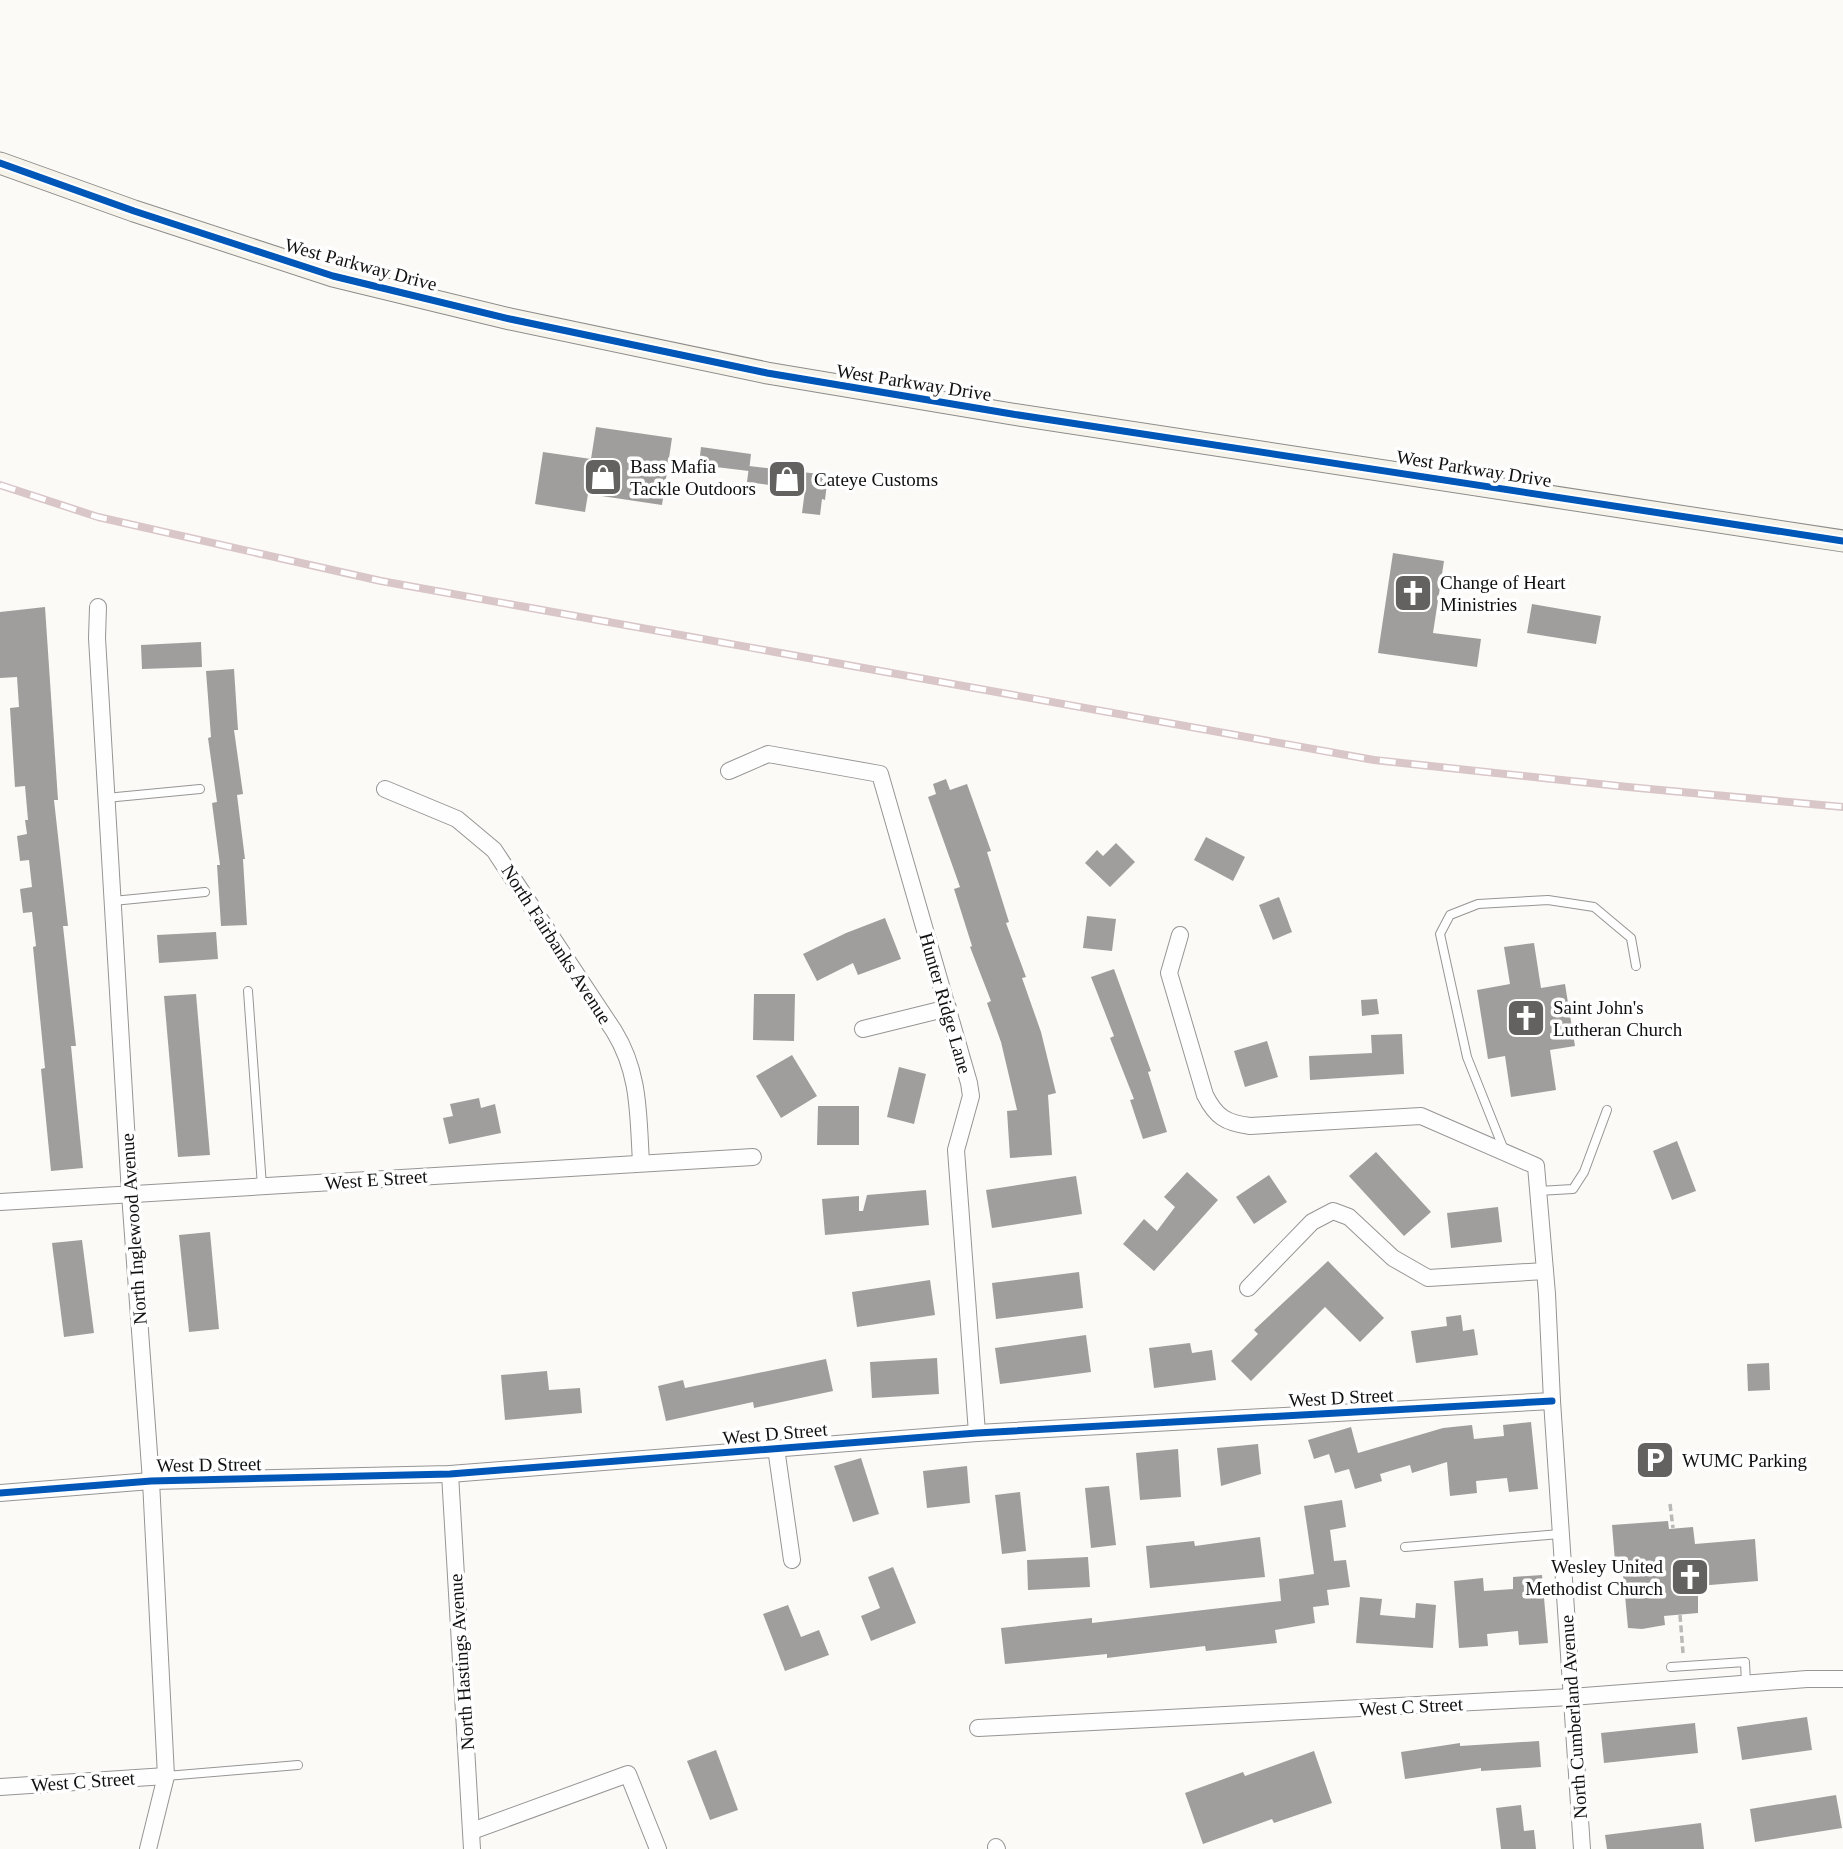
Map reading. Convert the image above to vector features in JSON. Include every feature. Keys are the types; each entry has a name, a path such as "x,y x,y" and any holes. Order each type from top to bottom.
{"main road":[{"name":"West Parkway Drive","path":"0,163 134,211 332,276 510,319 768,373 998,412 1843,541"}],"street":[{"name":"North Inglewood Avenue","path":"98,607 97,638 106,797 130,1194 151,1481 166,1776 148,1849"},
{"name":"Hunter Ridge Lane","path":"729,771 768,754 880,774 971,1096 956,1150 977,1433"},
{"name":"North Fairbanks Avenue","path":"385,789 457,819 482,838 505,865 614,1031 629,1059 636,1091 641,1162"},
{"path":"1180,935 1169,973 1205,1095 1220,1117 1235,1124 1250,1126 1421,1115 1505,1153"},
{"path":"863,1029 948,1008"},
{"name":"North Cumberland Avenue","path":"1505,1153 1536,1166 1582,1849"},
{"name":"West E Street","path":"0,1202 752,1157"},
{"path":"1248,1288 1312,1222 1333,1211 1349,1217 1393,1258 1429,1278 1545,1271"},
{"name":"West D Street","path":"0,1493 151,1481 450,1474 977,1433 1552,1401"},
{"path":"776,1448 792,1560"},
{"name":"North Hastings Avenue","path":"450,1474 472,1849"},
{"name":"West C Street","path":"978,1728 1571,1697 1807,1679 1843,1679"},
{"path":"472,1831 628,1774 658,1849"},
{"name":"West C Street","path":"0,1787 166,1776"}],"lane":[{"path":"106,797 200,789"},
{"path":"113,901 205,892"},
{"path":"1505,1153 1466,1057 1440,934 1450,915 1478,904 1548,900 1594,907 1630,939 1636,966"},
{"path":"248,991 262,1186"},
{"path":"1538,1191 1573,1189 1584,1172 1607,1110"},
{"path":"1405,1547 1560,1534"},
{"path":"1671,1667 1745,1662 1746,1684"},
{"path":"166,1776 298,1765"}],"path":[{"path":"1670,1504 1673,1528"},
{"path":"1563,1571 1615,1567"},
{"path":"1680,1615 1684,1666"}],"building":[{"name":"Bass Mafia Tackle Outdoors","path":"596,427 672,438 662,505 588,494 585,512 535,504 543,452 591,459"},
{"path":"701,447 751,454 749,471 699,465"},
{"name":"Cateye Customs","path":"749,466 828,475 820,515 802,513 805,490 747,482"},
{"path":"1393,553 1444,561 1433,633 1481,639 1477,667 1378,653"},
{"path":"1532,604 1601,616 1596,644 1527,633"},
{"path":"45,607 58,800 54,800 68,926 63,926 76,1046 71,1046 83,1168 51,1171 41,1069 45,1068 33,947 36,946 32,912 23,913 20,889 32,887 29,860 20,861 17,836 27,834 25,820 28,820 25,786 15,787 10,708 19,707 17,677 0,678 0,612"},
{"path":"201,642 202,667 142,669 141,645"},
{"path":"234,669 238,730 234,730 243,794 237,795 245,859 247,925 221,926 217,865 220,865 212,803 217,802 208,738 211,737 206,671"},
{"path":"946,779 950,790 967,784 991,851 987,852 1009,922 1006,923 1026,977 1022,978 1041,1032 1056,1093 1048,1095 1052,1155 1010,1158 1007,1111 1017,1110 1001,1042 987,1003 991,1001 970,947 972,946 954,889 960,887 928,797 936,794 933,784"},
{"path":"1206,837 1245,857 1233,881 1194,860"},
{"path":"1116,843 1135,862 1110,887 1085,863 1097,850 1103,856"},
{"path":"1279,897 1292,932 1273,940 1259,905"},
{"path":"1087,916 1116,919 1112,951 1083,948"},
{"path":"885,918 901,959 858,975 853,963 817,981 803,954"},
{"path":"216,932 218,959 159,963 157,935"},
{"name":"Saint John's Lutheran Church","path":"1534,943 1541,988 1565,984 1575,1046 1550,1050 1556,1090 1511,1097 1505,1056 1488,1059 1477,990 1510,984 1504,947"},
{"path":"1114,969 1151,1071 1148,1072 1167,1132 1143,1139 1130,1100 1134,1099 1110,1038 1114,1036 1091,977"},
{"path":"196,994 210,1155 178,1157 164,996"},
{"path":"754,994 795,994 794,1041 753,1040"},
{"path":"1377,999 1379,1014 1362,1016 1361,1000"},
{"path":"1402,1034 1404,1074 1310,1080 1309,1056 1372,1053 1371,1035"},
{"path":"1267,1041 1278,1077 1245,1087 1234,1051"},
{"path":"792,1055 817,1096 781,1118 756,1076"},
{"path":"899,1067 926,1074 914,1124 887,1117"},
{"path":"479,1098 481,1108 495,1104 501,1133 449,1144 443,1118 453,1116 450,1104"},
{"path":"818,1106 859,1106 859,1145 817,1145"},
{"path":"1677,1141 1696,1191 1672,1200 1653,1151"},
{"path":"1376,1152 1431,1212 1404,1236 1349,1176"},
{"path":"1187,1172 1218,1200 1154,1271 1123,1244 1144,1219 1157,1231 1175,1207 1164,1197"},
{"path":"1269,1175 1287,1202 1254,1224 1236,1197"},
{"path":"1076,1176 1082,1214 992,1228 986,1190"},
{"path":"926,1190 929,1225 825,1235 822,1199 859,1196 859,1211 863,1211 867,1195"},
{"path":"1498,1207 1502,1242 1451,1248 1447,1213"},
{"path":"210,1232 219,1329 189,1332 179,1235"},
{"path":"82,1240 94,1333 64,1337 52,1243"},
{"path":"1328,1261 1384,1318 1360,1342 1325,1307 1251,1381 1231,1361 1258,1334 1254,1330"},
{"path":"1079,1272 1083,1308 996,1319 992,1283"},
{"path":"930,1280 935,1315 857,1327 852,1292"},
{"path":"1461,1315 1463,1331 1474,1329 1478,1355 1416,1363 1411,1331 1447,1326 1446,1317"},
{"path":"1086,1335 1091,1372 1000,1384 995,1348"},
{"path":"1190,1343 1192,1353 1212,1350 1216,1380 1154,1388 1149,1348"},
{"path":"937,1358 939,1394 872,1398 870,1362"},
{"path":"826,1359 833,1391 754,1408 753,1402 666,1421 658,1386 683,1380 685,1388"},
{"path":"1769,1363 1770,1390 1748,1391 1747,1364"},
{"path":"547,1371 549,1390 580,1388 582,1413 505,1420 501,1375"},
{"path":"1531,1422 1538,1489 1509,1492 1507,1478 1476,1481 1477,1493 1450,1496 1447,1462 1412,1473 1410,1465 1380,1474 1382,1481 1355,1489 1349,1469 1335,1473 1329,1454 1314,1459 1308,1440 1351,1427 1358,1453 1443,1428 1472,1425 1474,1439 1504,1436 1503,1425"},
{"path":"1258,1444 1261,1474 1221,1486 1217,1448"},
{"path":"1178,1449 1181,1497 1140,1500 1136,1453"},
{"path":"861,1458 879,1514 853,1522 834,1466"},
{"path":"967,1466 970,1503 927,1508 923,1471"},
{"path":"1109,1486 1116,1545 1091,1548 1085,1488"},
{"path":"1020,1492 1026,1551 1002,1554 995,1495"},
{"path":"1342,1500 1346,1527 1330,1530 1334,1561 1346,1560 1350,1587 1327,1590 1329,1605 1313,1607 1315,1623 1275,1630 1277,1643 1206,1651 1205,1646 1107,1658 1107,1654 1005,1664 1001,1628 1092,1618 1092,1623 1281,1601 1279,1579 1314,1574 1304,1506"},
{"name":"Wesley United Methodist Church","path":"1668,1521 1669,1529 1693,1527 1695,1544 1755,1539 1758,1581 1698,1586 1698,1613 1664,1616 1665,1625 1642,1629 1628,1628 1623,1574 1616,1573 1612,1525"},
{"path":"1260,1537 1265,1577 1150,1588 1146,1546 1194,1541 1195,1546"},
{"path":"1088,1557 1090,1587 1028,1590 1027,1560"},
{"path":"893,1567 916,1623 871,1641 861,1616 880,1608 868,1577"},
{"path":"1542,1575 1548,1643 1519,1645 1518,1631 1487,1634 1488,1646 1459,1648 1454,1581 1483,1578 1484,1591 1513,1589 1513,1577"},
{"path":"1360,1597 1382,1599 1380,1615 1415,1618 1416,1603 1436,1605 1433,1648 1356,1643"},
{"path":"788,1605 801,1637 819,1630 829,1655 785,1671 763,1614"},
{"path":"1807,1717 1812,1750 1742,1760 1737,1727"},
{"path":"1695,1723 1698,1753 1604,1763 1601,1733"},
{"path":"1539,1741 1541,1767 1481,1771 1481,1768 1405,1779 1401,1752 1460,1743 1460,1746"},
{"path":"716,1750 738,1810 710,1820 687,1761"},
{"path":"1314,1751 1332,1803 1274,1823 1272,1819 1203,1844 1185,1793 1243,1772 1245,1776"},
{"path":"1836,1795 1842,1828 1755,1842 1750,1809"},
{"path":"1521,1805 1524,1831 1534,1830 1536,1849 1501,1849 1496,1808"},
{"path":"1701,1823 1704,1849 1607,1849 1605,1835"}],"railway":[{"path":"0,485 98,517 381,581 1374,760 1843,807"}],"cycle path":[{"path":"0,163 134,211 333,276 510,319 767,373 1012,414 1843,541"},
{"path":"0,1493 151,1481 450,1474 977,1433 1552,1401"}],"place":[{"name":"Bass Mafia Tackle Outdoors","path":"603,477"},
{"name":"Cateye Customs","path":"787,479"},
{"name":"Change of Heart Ministries","path":"1413,593"},
{"name":"Saint John's Lutheran Church","path":"1526,1018"},
{"name":"WUMC Parking","path":"1655,1460"},
{"name":"Wesley United Methodist Church","path":"1690,1577"}]}
